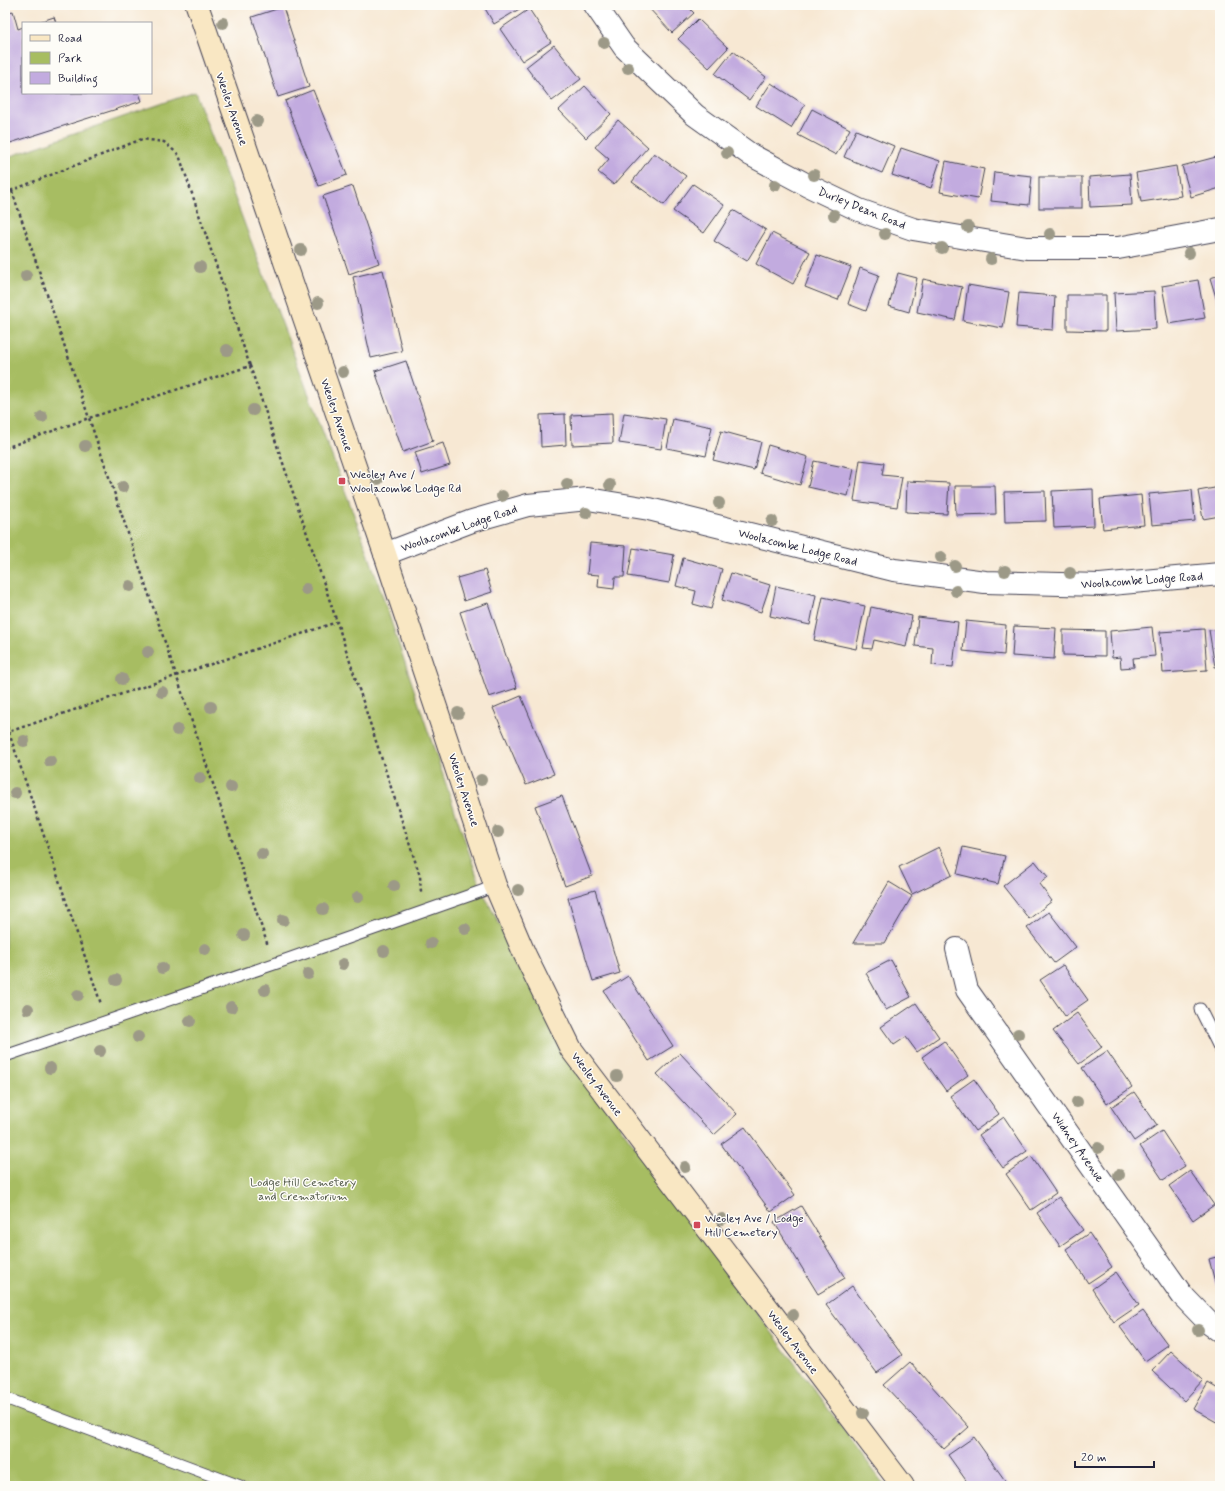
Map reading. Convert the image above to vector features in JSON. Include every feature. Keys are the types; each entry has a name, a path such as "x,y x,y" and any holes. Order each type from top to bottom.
{"street":[{"name":"Weoley Avenue","path":"197,5 385,554 495,885 525,954 571,1049 903,1486"},
{"name":"Durley Dean Road","path":"595,5 624,47 696,116 751,155 809,186 859,210 913,229 1027,248 1118,248 1220,228"},
{"name":"Woolacombe Lodge Road","path":"385,554 472,521 528,505 588,499 648,509 894,570 985,582 1100,585 1220,574"},
{"name":"Widney Avenue","path":"957,949 967,990 1182,1295 1210,1324 1220,1331"}],"lane":[{"path":"5,1056 274,964 482,891 495,885"},
{"path":"1200,1009 1220,1049"},
{"path":"5,1398 240,1486"}],"path":[{"path":"5,193 142,139 164,142 179,154 337,622 420,876 423,912"},
{"path":"12,191 274,964"},
{"path":"5,448 89,418 250,366"},
{"path":"5,733 337,622"},
{"path":"5,721 107,1021"}],"green space":[{"name":"Lodge Hill Cemetery and Crematorium","path":"195,92 365,544 482,891 572,1061 885,1486 5,1486 5,158"}],"building":[{"path":"483,5 526,5 494,24"},
{"path":"646,5 686,5 694,13 672,33"},
{"path":"283,7 309,87 278,97 252,17"},
{"path":"529,9 551,42 522,61 500,29"},
{"path":"13,11 18,29 22,27 22,94 139,94 142,101 7,144 5,136 5,14"},
{"path":"54,17 56,22 39,22"},
{"path":"698,19 728,48 709,68 678,39"},
{"path":"554,45 581,79 552,101 526,67"},
{"path":"733,51 766,77 749,100 715,74"},
{"path":"771,83 805,105 791,128 756,106"},
{"path":"585,86 611,114 586,138 559,110"},
{"path":"313,90 347,175 319,186 285,101"},
{"path":"812,109 850,129 836,155 798,135"},
{"path":"618,120 648,147 614,185 598,172 609,159 595,147"},
{"path":"856,130 894,146 882,173 844,157"},
{"path":"901,148 940,161 931,188 892,175"},
{"path":"654,153 686,176 664,205 632,182"},
{"path":"1220,156 1220,188 1191,197 1182,166"},
{"path":"946,161 984,169 978,199 940,192"},
{"path":"1176,166 1181,196 1141,202 1136,173"},
{"path":"994,172 1032,176 1029,205 991,201"},
{"path":"1130,174 1132,205 1090,207 1089,177"},
{"path":"1039,177 1082,177 1082,208 1039,208"},
{"path":"693,184 724,205 704,233 673,211"},
{"path":"353,186 379,263 349,274 323,196"},
{"path":"733,210 766,230 747,261 714,241"},
{"path":"772,233 810,252 793,284 756,264"},
{"path":"817,255 851,267 838,300 805,287"},
{"path":"860,268 879,275 866,311 848,304"},
{"path":"383,270 402,351 371,358 353,277"},
{"path":"898,273 917,278 909,312 889,306"},
{"path":"1220,275 1220,310 1210,278"},
{"path":"923,279 962,287 955,320 917,312"},
{"path":"1198,280 1205,318 1169,324 1162,286"},
{"path":"968,285 1009,292 1003,328 963,321"},
{"path":"1154,291 1156,329 1116,331 1114,293"},
{"path":"1019,293 1055,296 1053,330 1016,327"},
{"path":"1067,295 1106,295 1106,331 1067,330"},
{"path":"406,361 433,441 403,452 375,371"},
{"path":"612,413 613,443 572,445 571,415"},
{"path":"624,413 666,419 661,449 619,443"},
{"path":"565,414 566,445 541,447 540,415"},
{"path":"673,419 712,427 706,456 667,448"},
{"path":"721,431 761,442 754,470 713,460"},
{"path":"443,443 450,465 422,474 415,452"},
{"path":"768,445 808,457 800,485 760,473"},
{"path":"860,460 884,463 882,475 902,477 897,507 854,501"},
{"path":"814,461 854,469 848,496 808,487"},
{"path":"907,481 949,483 947,514 906,512"},
{"path":"955,486 995,486 996,514 956,515"},
{"path":"1220,487 1220,516 1203,519 1198,491"},
{"path":"1093,489 1094,526 1054,528 1052,491"},
{"path":"1192,490 1195,521 1152,525 1149,494"},
{"path":"1045,491 1046,521 1005,522 1004,492"},
{"path":"1141,495 1144,525 1103,529 1100,499"},
{"path":"590,543 626,546 624,577 615,577 614,589 598,587 599,575 587,574"},
{"path":"633,548 674,555 669,583 628,576"},
{"path":"683,558 722,569 711,609 693,604 696,591 676,586"},
{"path":"485,570 492,592 464,601 457,578"},
{"path":"731,573 770,585 761,612 722,600"},
{"path":"776,586 816,595 810,625 770,616"},
{"path":"823,597 865,606 856,649 814,640"},
{"path":"488,603 517,688 489,697 460,612"},
{"path":"871,607 912,616 906,647 874,640 872,649 863,648"},
{"path":"918,617 958,622 953,667 932,665 933,648 915,646"},
{"path":"966,621 1006,625 1004,655 963,651"},
{"path":"1014,626 1056,628 1054,659 1012,656"},
{"path":"1152,627 1155,656 1133,658 1134,667 1121,668 1120,657 1112,658 1110,631"},
{"path":"1204,629 1207,670 1163,673 1160,632"},
{"path":"1220,629 1220,666 1215,667 1209,630"},
{"path":"1063,630 1105,631 1105,656 1063,655"},
{"path":"521,696 554,774 526,785 493,708"},
{"path":"562,796 592,876 565,886 535,806"},
{"path":"939,847 952,875 912,894 899,867"},
{"path":"963,847 1005,856 998,884 957,874"},
{"path":"1035,861 1048,877 1039,884 1052,901 1029,919 1003,886"},
{"path":"889,882 912,896 885,943 853,943"},
{"path":"595,890 620,973 593,981 568,898"},
{"path":"1049,912 1076,947 1054,963 1027,928"},
{"path":"891,960 911,997 886,1010 866,973"},
{"path":"1063,965 1088,1000 1065,1016 1040,980"},
{"path":"628,976 673,1046 649,1061 604,991"},
{"path":"916,1003 939,1037 917,1052 906,1037 894,1045 881,1027"},
{"path":"1077,1013 1102,1047 1079,1064 1053,1031"},
{"path":"944,1041 968,1075 946,1091 922,1057"},
{"path":"1107,1051 1132,1087 1107,1104 1082,1068"},
{"path":"680,1053 737,1114 714,1135 657,1074"},
{"path":"974,1079 999,1114 975,1131 950,1096"},
{"path":"1134,1092 1157,1125 1134,1141 1111,1107"},
{"path":"1004,1117 1027,1151 1003,1168 979,1135"},
{"path":"745,1127 795,1195 771,1212 721,1144"},
{"path":"1162,1131 1185,1166 1163,1180 1140,1146"},
{"path":"1031,1156 1056,1193 1031,1210 1006,1174"},
{"path":"1190,1171 1214,1205 1193,1220 1169,1186"},
{"path":"1059,1197 1083,1230 1060,1246 1037,1213"},
{"path":"801,1206 845,1278 818,1294 774,1222"},
{"path":"1089,1233 1112,1267 1088,1283 1066,1249"},
{"path":"1220,1256 1220,1285 1216,1286 1209,1259"},
{"path":"1116,1272 1139,1305 1114,1322 1092,1289"},
{"path":"852,1286 902,1355 877,1373 826,1305"},
{"path":"1143,1311 1168,1345 1145,1361 1120,1327"},
{"path":"1171,1351 1203,1380 1184,1401 1152,1371"},
{"path":"910,1362 969,1427 944,1449 884,1385"},
{"path":"1208,1383 1220,1390 1220,1424 1193,1409"},
{"path":"974,1437 1009,1486 970,1486 948,1455"}],"place":[{"name":"Weoley Ave / Woolacombe Lodge Rd","path":"342,481"},
{"name":"Weoley Ave / Lodge Hill Cemetery","path":"697,1225"}]}
